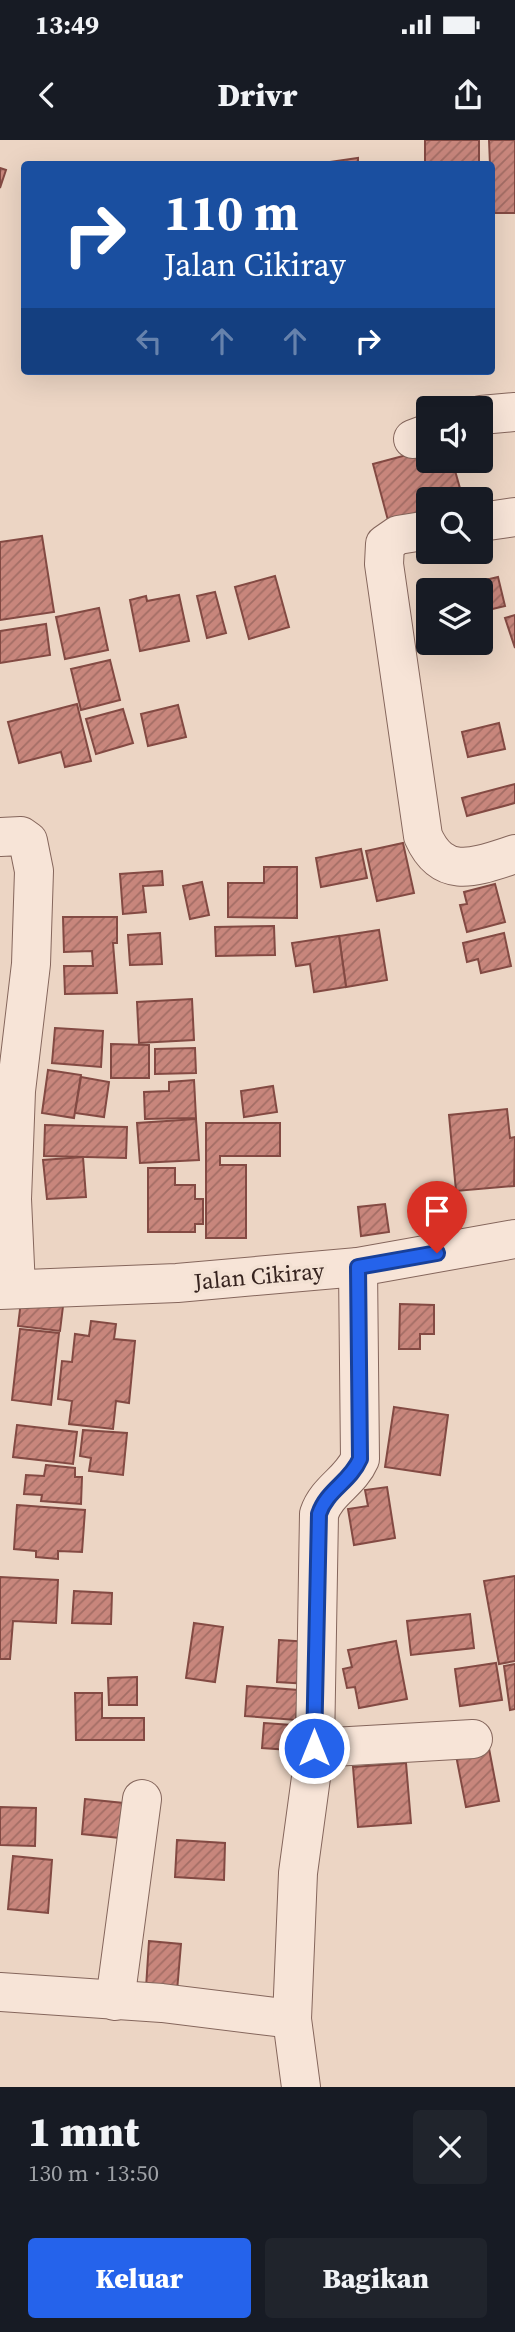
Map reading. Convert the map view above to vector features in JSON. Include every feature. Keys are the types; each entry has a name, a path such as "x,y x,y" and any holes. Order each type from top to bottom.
{"street":[{"path":"493,414 515,412"},
{"path":"493,520 515,517"},
{"path":"416,532 398,535 385,544 384,564 423,836 431,854 444,866 462,867 515,855"},
{"path":"0,837 21,836 28,841 34,871 31,964 16,1091 8,1289"},
{"name":"Jalan Cikiray","path":"8,1289 177,1283 358,1267 515,1239"},
{"path":"300,2087 292,2019 298,1873 314,1748 319,1514 329,1494 346,1482 360,1459 358,1267"},
{"path":"314,1748 473,1739"},
{"path":"115,2001 142,1799"},
{"path":"0,1992 292,2019"}],"building":[{"path":"425,140 479,140 479,161 425,161"},
{"path":"489,140 515,140 515,213 495,213 495,161 490,161"},
{"path":"358,158 358,161 336,161"},
{"path":"0,168 6,170 0,188"},
{"path":"416,452 416,473 456,473 460,487 416,487 416,517 389,524 373,464"},
{"path":"42,536 54,612 0,620 0,542"},
{"path":"275,576 289,627 249,639 235,587"},
{"path":"498,577 505,606 493,609 493,578"},
{"path":"215,592 226,633 207,638 197,596"},
{"path":"179,595 189,641 140,651 130,600 146,596 147,601"},
{"path":"99,608 108,650 65,659 56,617"},
{"path":"515,615 515,648 505,618"},
{"path":"46,624 50,655 0,663 0,631"},
{"path":"110,660 120,700 81,710 71,669"},
{"path":"77,704 91,761 65,767 61,752 19,763 8,722"},
{"path":"178,705 186,737 148,746 141,714"},
{"path":"123,709 133,743 96,754 86,719"},
{"path":"499,723 505,749 468,757 462,732"},
{"path":"515,784 515,803 467,816 462,798"},
{"path":"403,843 414,893 377,901 366,851"},
{"path":"361,849 367,878 321,887 316,858"},
{"path":"264,867 297,867 297,918 228,917 228,883 264,883"},
{"path":"162,871 163,885 143,886 146,912 123,914 120,874"},
{"path":"202,882 209,915 190,919 183,886"},
{"path":"495,884 505,922 467,932 460,905 467,904 464,892"},
{"path":"63,917 117,917 117,943 113,943 117,993 65,994 64,966 93,966 92,951 64,952"},
{"path":"274,926 275,955 216,956 215,927"},
{"path":"379,930 387,980 346,987 339,936"},
{"path":"160,933 162,964 130,965 128,935"},
{"path":"504,933 511,966 481,973 478,959 467,962 463,943"},
{"path":"339,936 346,987 314,992 310,964 296,966 292,943"},
{"path":"192,999 194,1040 139,1043 137,1002"},
{"path":"55,1028 103,1031 101,1067 52,1063"},
{"path":"111,1044 149,1045 149,1078 111,1078"},
{"path":"195,1048 196,1073 155,1074 155,1049"},
{"path":"48,1070 81,1075 74,1118 42,1113"},
{"path":"81,1077 109,1082 104,1117 75,1113"},
{"path":"194,1080 196,1118 145,1119 144,1092 169,1091 169,1082"},
{"path":"273,1086 277,1112 244,1117 241,1091"},
{"path":"507,1109 510,1138 515,1137 514,1186 456,1191 449,1115"},
{"path":"196,1119 199,1160 140,1163 137,1123"},
{"path":"206,1123 280,1123 280,1156 220,1156 220,1165 246,1165 246,1238 206,1238"},
{"path":"45,1125 127,1127 126,1158 44,1156"},
{"path":"83,1157 86,1197 47,1199 43,1160"},
{"path":"148,1168 175,1168 175,1185 195,1185 195,1199 203,1199 203,1224 195,1224 195,1232 148,1232"},
{"path":"385,1204 389,1232 361,1236 358,1207"},
{"path":"21,1301 63,1306 60,1331 18,1326"},
{"path":"400,1304 434,1305 434,1334 420,1334 420,1349 399,1349"},
{"path":"91,1321 116,1324 114,1339 135,1341 129,1403 116,1401 113,1429 69,1424 72,1401 58,1399 62,1361 72,1362 75,1334 89,1336"},
{"path":"20,1329 59,1333 51,1405 12,1400"},
{"path":"394,1407 448,1415 440,1475 385,1467"},
{"path":"17,1425 77,1432 73,1464 13,1457"},
{"path":"83,1430 127,1433 123,1475 89,1471 91,1458 80,1456"},
{"path":"46,1465 75,1468 75,1477 82,1477 81,1504 41,1501 42,1495 24,1494 26,1475 44,1476"},
{"path":"387,1487 395,1538 354,1545 348,1509 368,1506 365,1490"},
{"path":"17,1505 85,1510 82,1552 58,1551 58,1559 36,1557 36,1551 14,1549"},
{"path":"515,1576 515,1661 499,1664 484,1581"},
{"path":"0,1577 58,1580 56,1623 13,1621 10,1659 0,1659"},
{"path":"74,1591 112,1593 111,1624 72,1623"},
{"path":"470,1614 474,1648 411,1655 407,1621"},
{"path":"194,1623 223,1627 215,1682 186,1678"},
{"path":"279,1640 310,1642 309,1684 277,1682"},
{"path":"396,1641 407,1699 359,1708 355,1687 347,1688 343,1669 352,1667 348,1650"},
{"path":"496,1663 502,1700 460,1706 455,1669"},
{"path":"515,1664 515,1709 510,1710 504,1666"},
{"path":"137,1677 137,1705 109,1705 108,1678"},
{"path":"247,1686 298,1690 296,1720 245,1716"},
{"path":"75,1693 102,1693 102,1718 144,1718 144,1740 76,1740"},
{"path":"264,1723 306,1726 304,1751 262,1748"},
{"path":"487,1738 499,1801 466,1807 454,1745"},
{"path":"406,1763 411,1823 358,1827 353,1767"},
{"path":"85,1799 133,1804 129,1839 82,1834"},
{"path":"0,1807 36,1808 35,1846 0,1845"},
{"path":"177,1840 225,1843 224,1880 175,1877"},
{"path":"13,1856 52,1860 48,1913 8,1909"},
{"path":"149,1941 181,1944 177,1991 146,1988"}],"route":[{"path":"314,1748 315,1602 319,1514 329,1494 346,1482 360,1459 358,1267 437,1253"}]}
